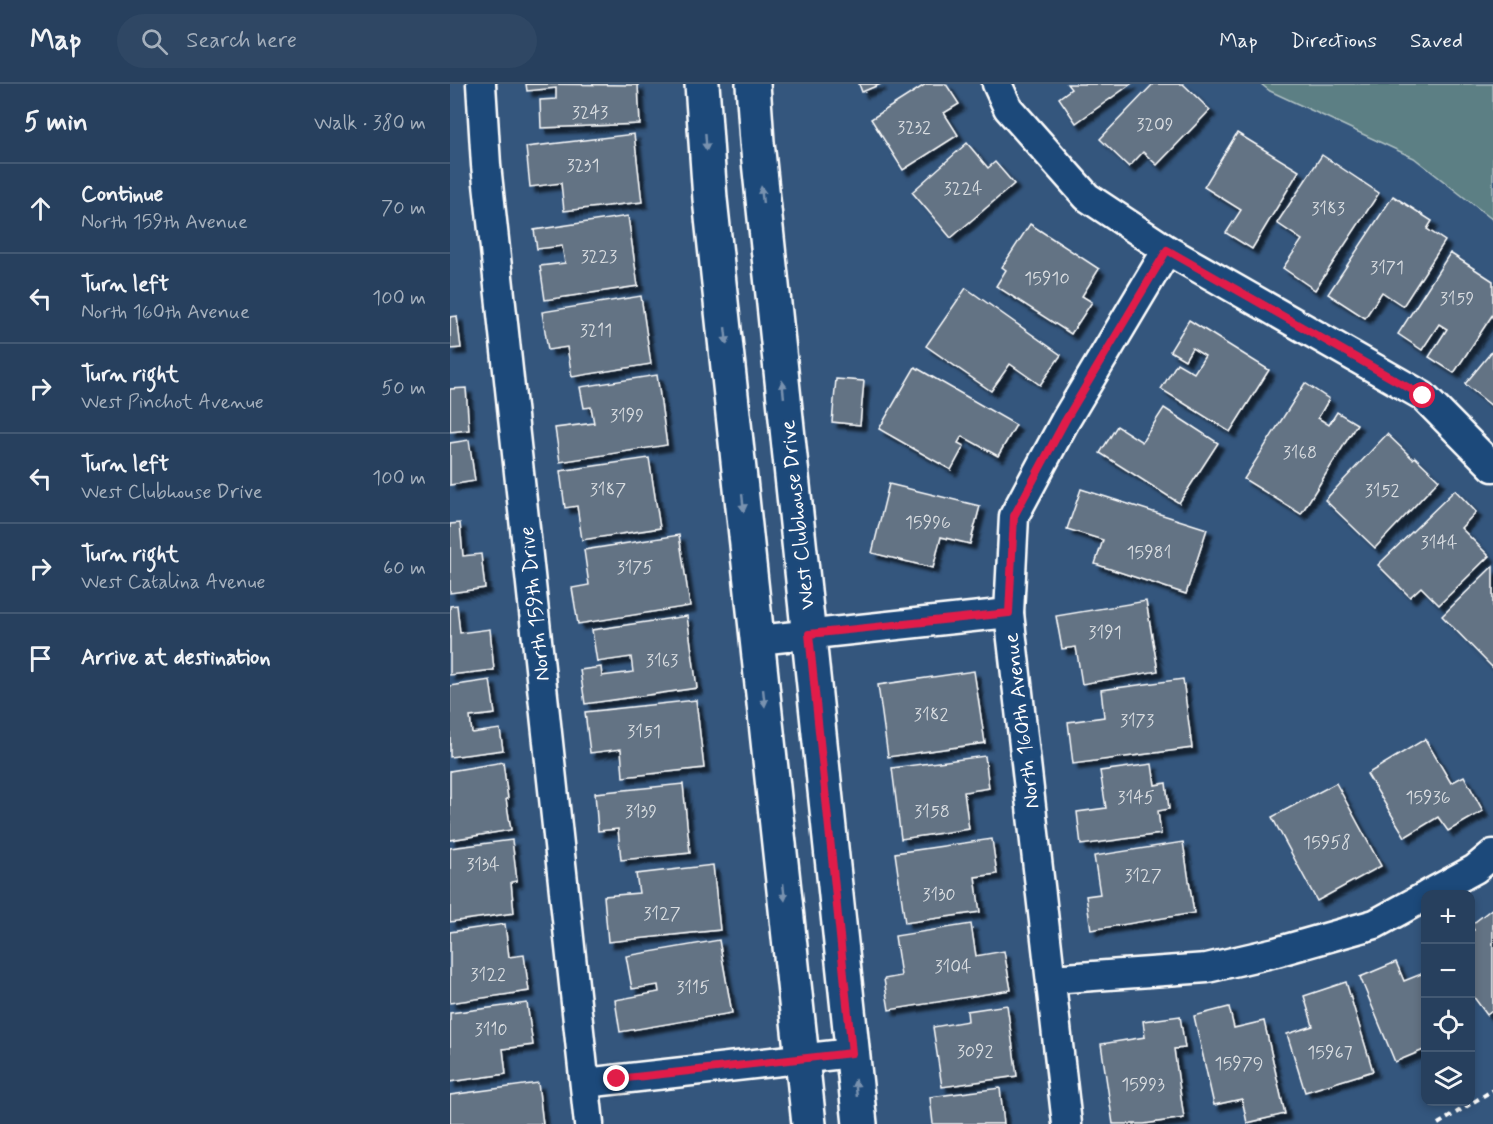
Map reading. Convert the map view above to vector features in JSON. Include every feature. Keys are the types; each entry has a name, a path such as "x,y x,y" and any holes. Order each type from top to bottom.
{"street":[{"name":"North 159th Drive","path":"481,84 486,165 589,1124"},
{"path":"702,84 710,199 808,1124"},
{"name":"West Clubhouse Drive","path":"753,84 757,142 860,1124"},
{"path":"997,84 1008,108 1087,197 1167,250 1423,396 1493,467"},
{"name":"North 160th Avenue","path":"1067,1124 1009,613 1014,516 1065,421 1167,250"},
{"path":"758,640 1009,613"},
{"path":"1436,890 1475,869 1493,854"},
{"path":"1051,979 1207,968 1276,952 1375,924 1421,898"},
{"path":"585,1083 852,1053"}],"path":[{"path":"1438,1124 1493,1090"}],"green space":[{"path":"1261,84 1493,84 1493,220 1414,158 1270,91"}],"building":[{"path":"526,84 638,85 640,124 541,128 540,100 556,99 556,88 527,91"},
{"path":"859,84 881,84 862,92"},
{"path":"926,84 946,84 959,104 944,113 958,135 903,170 871,119"},
{"path":"1067,84 1131,84 1076,123 1059,98 1071,89"},
{"path":"1153,84 1183,84 1210,110 1157,165 1143,152 1129,167 1100,139"},
{"path":"1237,133 1299,171 1252,249 1226,233 1241,210 1204,187"},
{"path":"634,134 642,202 564,211 561,183 530,187 526,147"},
{"path":"967,143 988,168 995,162 1014,184 951,238 912,192"},
{"path":"1322,155 1379,193 1315,290 1283,268 1302,240 1277,223"},
{"path":"1393,196 1432,221 1427,229 1445,241 1403,306 1382,292 1365,318 1328,294"},
{"path":"628,216 638,286 545,300 540,266 565,263 562,246 537,249 534,230"},
{"path":"1030,224 1099,269 1082,296 1092,302 1071,334 996,286 1006,270 1002,267"},
{"path":"1450,253 1493,281 1493,314 1454,373 1429,357 1447,329 1439,324 1422,350 1398,334"},
{"path":"966,288 1061,355 1040,385 1010,364 991,391 926,346"},
{"path":"641,296 651,364 572,377 567,347 548,350 542,312"},
{"path":"457,316 461,348 450,349 450,317"},
{"path":"1189,320 1269,370 1230,432 1161,389 1177,363 1194,373 1205,356 1192,348 1185,360 1170,351"},
{"path":"1493,350 1493,407 1465,384"},
{"path":"915,367 1016,425 998,456 962,436 958,443 964,446 951,470 879,429"},
{"path":"657,375 667,445 560,462 555,428 594,423 591,407 584,408 580,387"},
{"path":"836,379 864,381 860,425 832,422"},
{"path":"1305,383 1329,399 1318,418 1329,425 1337,412 1357,424 1301,514 1244,479"},
{"path":"466,388 469,430 450,432 450,389"},
{"path":"1164,408 1218,443 1179,503 1100,453 1117,426 1142,442"},
{"path":"1387,434 1439,480 1375,548 1325,500"},
{"path":"469,440 475,481 450,485 450,443"},
{"path":"649,458 660,528 582,540 577,506 565,508 560,471"},
{"path":"889,484 980,506 970,544 941,537 933,568 872,553"},
{"path":"1081,489 1207,529 1186,594 1095,564 1103,540 1067,529"},
{"path":"1455,490 1476,512 1461,528 1489,556 1439,605 1421,587 1410,597 1378,565"},
{"path":"460,523 463,556 481,554 485,588 450,593 450,524"},
{"path":"679,535 690,606 578,624 572,588 589,585 584,550"},
{"path":"1493,566 1493,668 1442,616"},
{"path":"1146,601 1158,671 1082,684 1076,647 1062,649 1056,616"},
{"path":"457,605 460,633 490,629 494,670 450,675 450,606"},
{"path":"687,616 697,688 585,704 580,670 601,667 602,676 633,672 631,657 597,662 592,630"},
{"path":"974,671 985,743 888,757 878,685"},
{"path":"1183,679 1192,748 1073,764 1068,722 1104,717 1101,690"},
{"path":"490,680 495,714 470,717 472,733 500,729 503,750 450,757 450,686"},
{"path":"696,700 704,768 623,777 621,749 590,753 585,712"},
{"path":"1425,739 1451,783 1464,776 1483,811 1448,831 1438,817 1405,837 1367,774"},
{"path":"985,756 989,788 964,792 969,829 901,839 892,768"},
{"path":"503,762 511,830 450,840 450,771"},
{"path":"1152,764 1155,785 1166,783 1169,809 1158,811 1161,834 1081,845 1077,812 1106,808 1100,771"},
{"path":"1336,783 1381,866 1317,901 1272,817"},
{"path":"683,784 690,853 621,860 618,829 598,831 595,793"},
{"path":"992,839 997,874 975,877 980,912 905,923 895,853"},
{"path":"512,840 517,881 511,882 514,913 450,922 450,848"},
{"path":"1183,842 1194,913 1091,930 1086,896 1100,894 1094,856"},
{"path":"713,865 720,930 608,942 604,896 639,893 636,874"},
{"path":"1493,908 1493,1010 1487,1015 1475,999 1475,922"},
{"path":"505,924 509,957 524,955 529,991 450,1003 450,932"},
{"path":"971,924 976,956 1004,951 1011,990 889,1010 884,979 901,976 895,936"},
{"path":"719,940 732,1013 620,1032 615,1000 659,992 658,985 632,989 626,956"},
{"path":"1396,962 1404,981 1421,974 1421,1051 1395,1062 1360,977"},
{"path":"1346,982 1373,1071 1305,1092 1287,1034 1313,1026 1304,996"},
{"path":"527,1003 533,1045 503,1049 506,1074 450,1082 450,1013"},
{"path":"1007,1005 1017,1076 942,1087 933,1027 968,1021 967,1011"},
{"path":"1229,1007 1234,1028 1264,1021 1285,1114 1247,1123 1242,1099 1214,1105 1194,1016"},
{"path":"1180,1016 1185,1048 1174,1049 1184,1118 1144,1124 1113,1124 1101,1044 1145,1037 1143,1021"},
{"path":"538,1083 543,1124 450,1124 450,1095"},
{"path":"1000,1088 1004,1124 933,1124 930,1097"}],"route":[{"path":"617,1079 852,1053 809,634 1009,613 1014,516 1065,421 1167,250 1423,396"}]}
